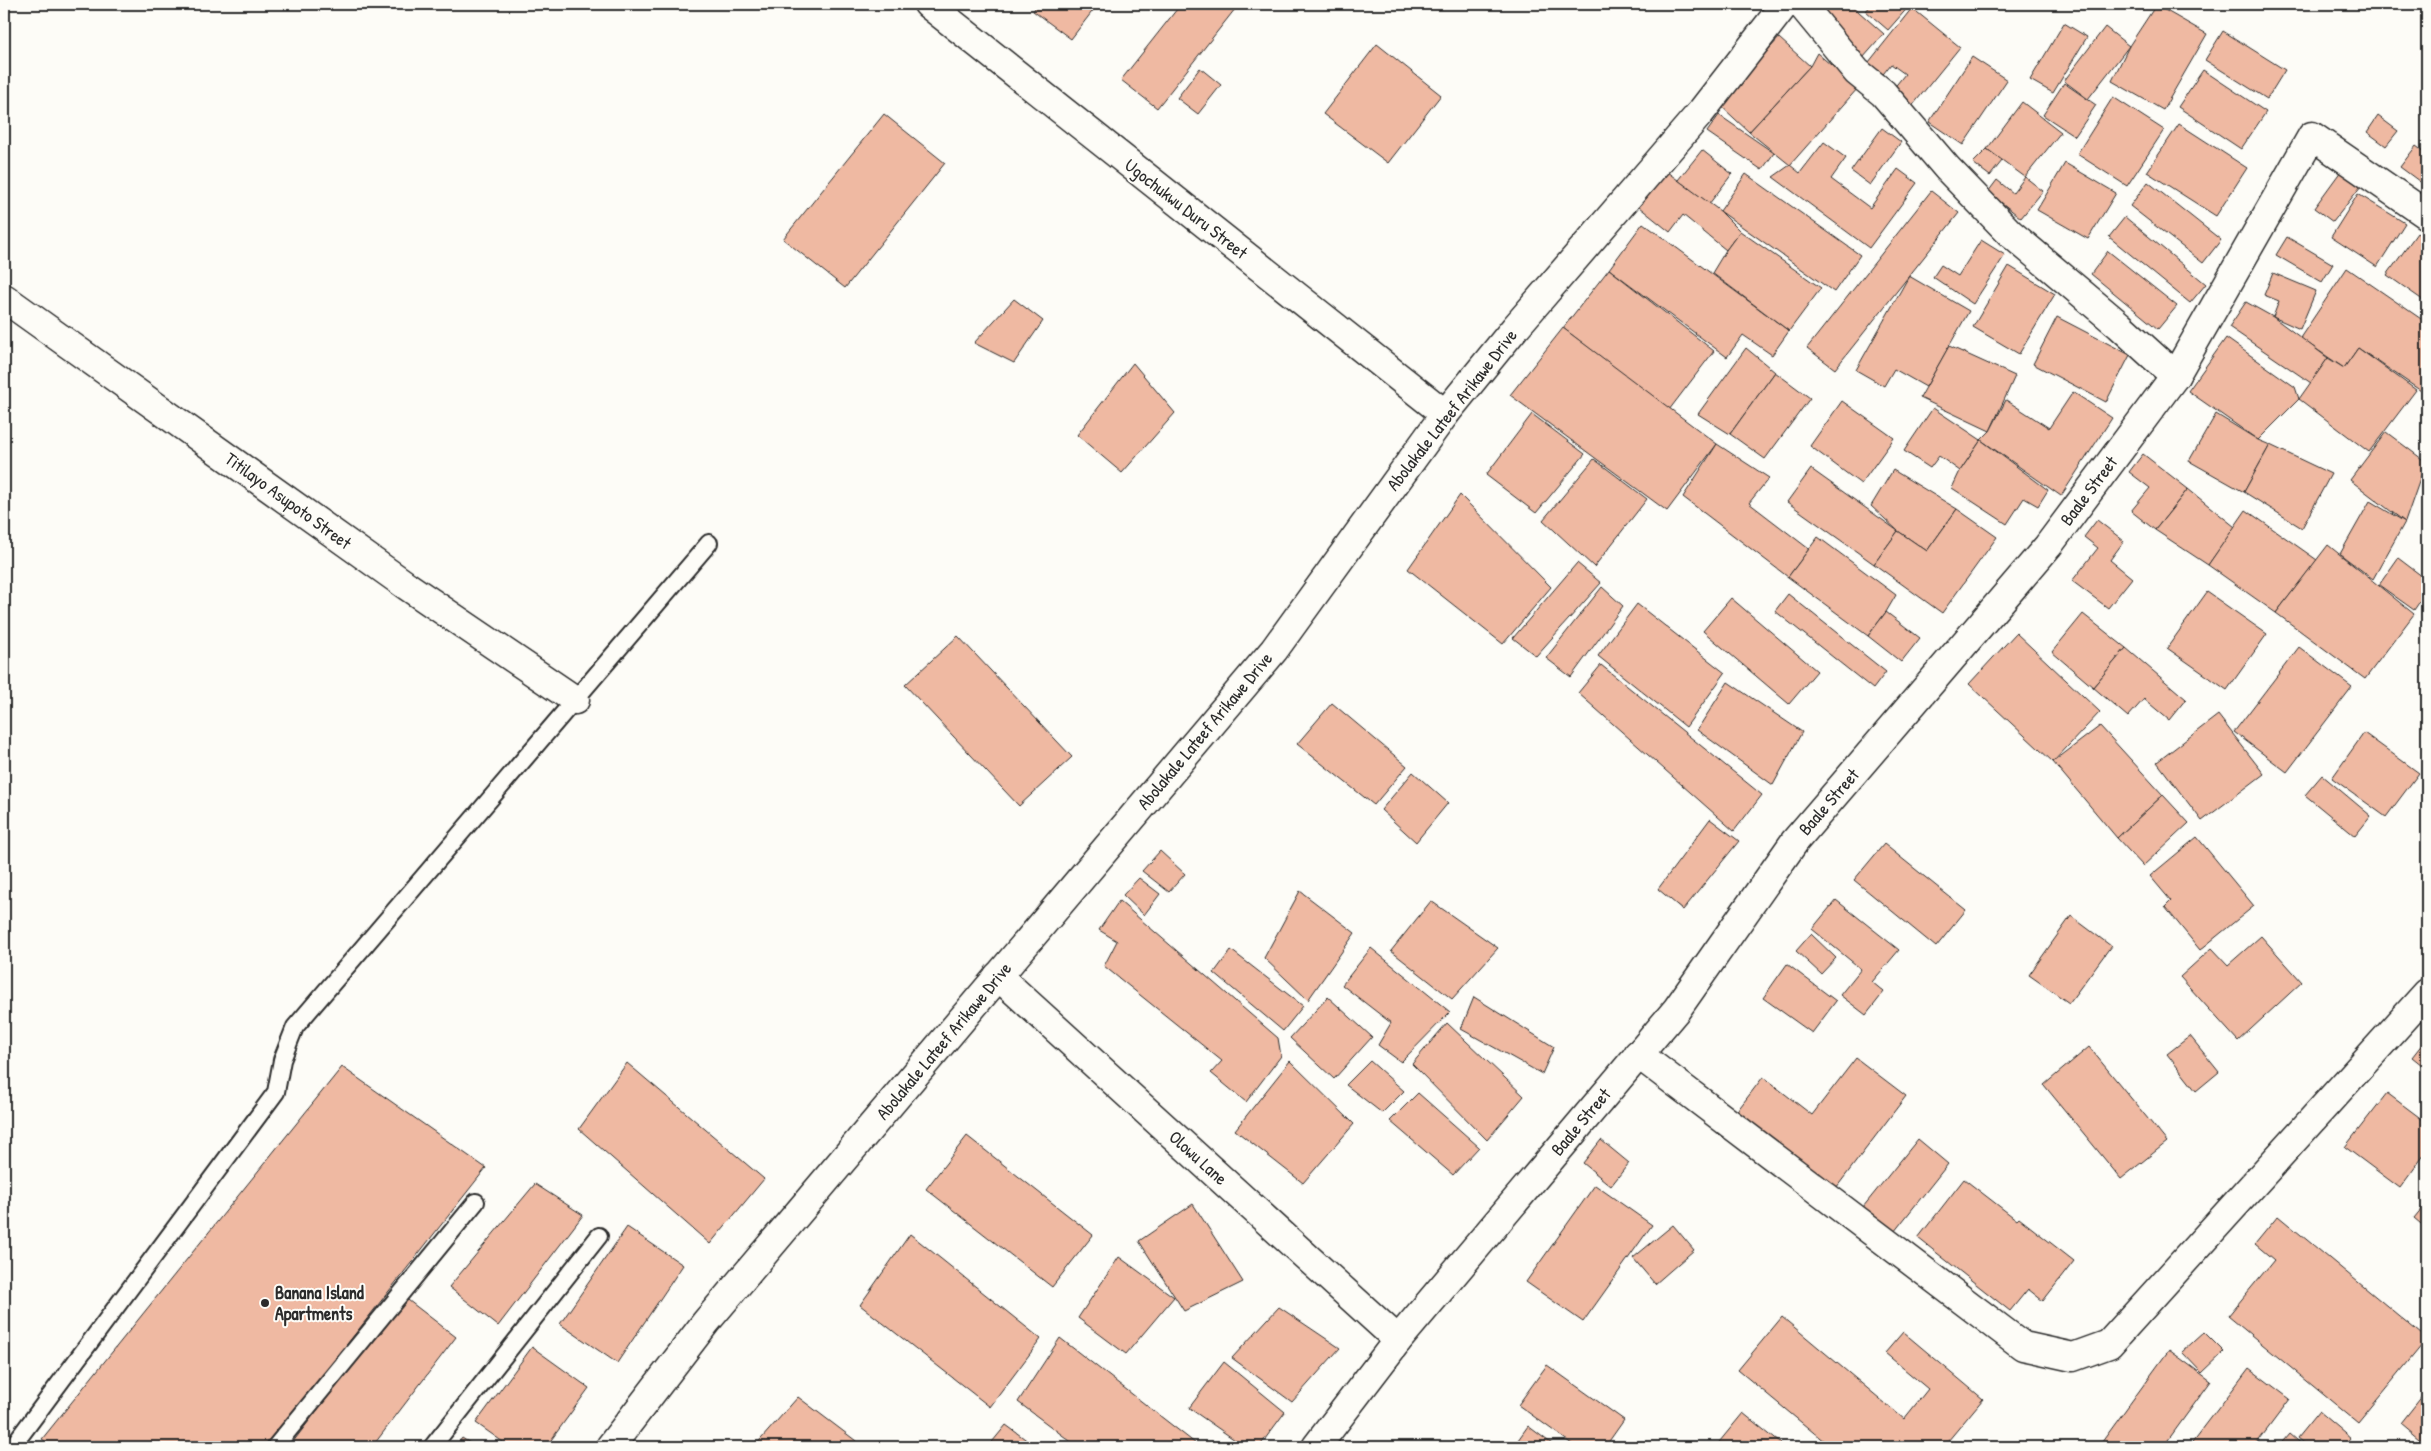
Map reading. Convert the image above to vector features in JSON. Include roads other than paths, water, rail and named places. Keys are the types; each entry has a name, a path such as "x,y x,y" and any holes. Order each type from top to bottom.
{"street":[{"name":"Ugochukwu Duru Street","path":"928,4 1445,414"},
{"name":"Abolakale Lateef Arikawe Drive","path":"610,1447 706,1322 1274,650 1445,414 1515,328 1701,112 1785,4"},
{"path":"1801,4 1857,72 1883,92 1947,168 2010,233 2119,325 2175,376"},
{"name":"Baale Street","path":"1316,1447 1398,1340 1677,1008 1795,841 2048,546 2175,376 2312,136 2427,215"},
{"name":"Titilayo Asupoto Street","path":"4,298 407,586 575,700"},
{"name":"Olowu Lane","path":"998,976 1398,1340"},
{"path":"1638,1054 2023,1346 2073,1357 2109,1344 2427,993"}],"lane":[{"path":"12,1447 276,1092 282,1060 295,1027 709,543"},
{"path":"275,1447 476,1202"},
{"path":"432,1447 599,1236"}],"place":[{"name":"Banana Island Apartments","path":"265,1303"}]}
